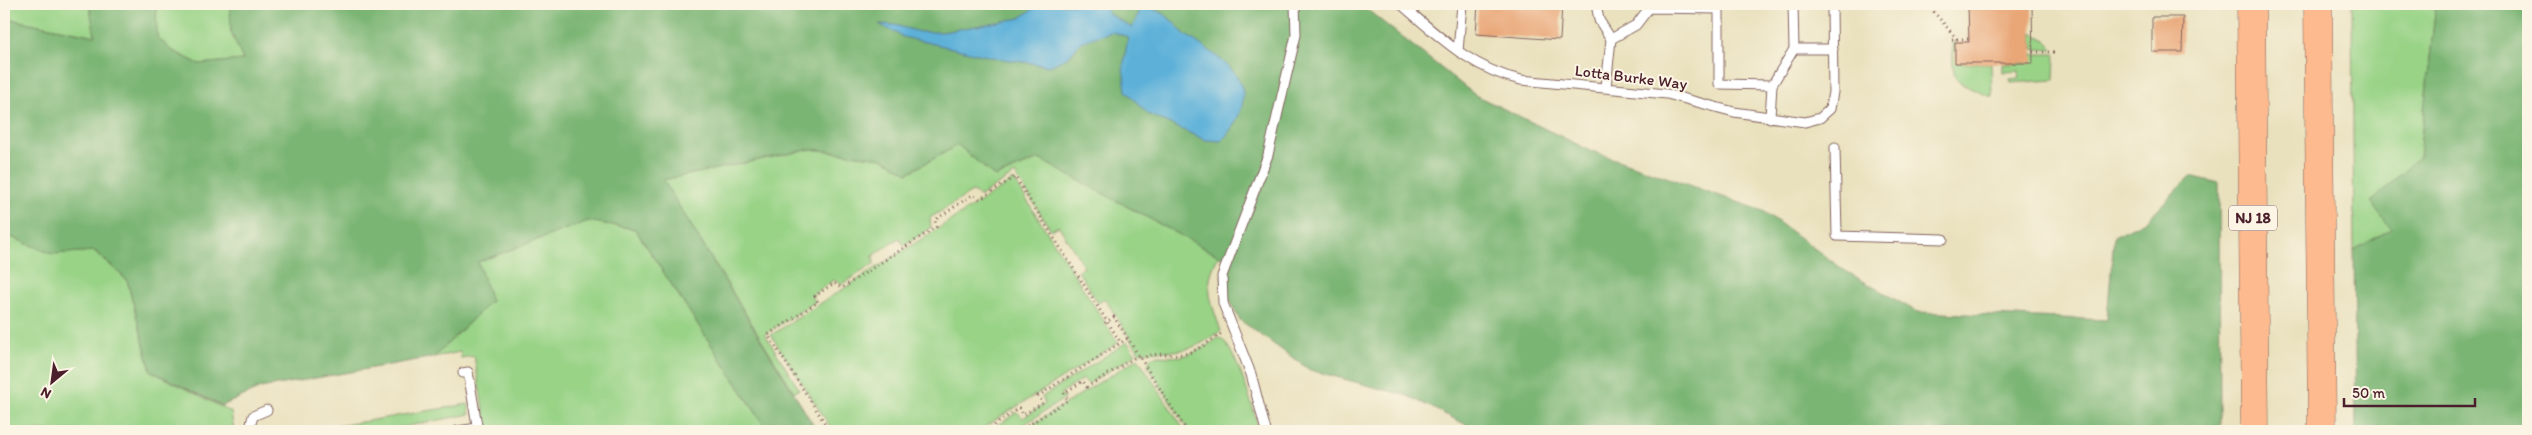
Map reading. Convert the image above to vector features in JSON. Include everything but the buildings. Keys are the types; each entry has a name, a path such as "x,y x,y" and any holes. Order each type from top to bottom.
{"highway":[{"name":"NJ 18","path":"2251,4 2255,431"},
{"path":"2318,4 2322,431"}],"lane":[{"path":"1266,431 1251,374 1231,328 1223,303 1222,276 1268,155 1296,35 1295,4"},
{"name":"Lotta Burke Way","path":"1401,4 1458,51 1503,76 1521,80 1667,94 1734,112 1805,122 1820,118 1830,109 1833,92 1832,4"},
{"path":"1458,51 1462,4"},
{"path":"1596,4 1599,20 1610,39 1606,87"},
{"path":"1770,118 1772,85 1794,49 1793,4"},
{"path":"1610,39 1636,25 1649,8 1721,6 1719,84 1772,85"},
{"path":"1794,49 1833,49"},
{"path":"1835,147 1837,236 1943,239"},
{"path":"457,431 478,429 468,372 463,373"},
{"path":"250,431 253,416 267,410"}],"path":[{"path":"1927,4 1957,40"},
{"path":"1952,40 1968,39"},
{"path":"2033,52 2054,52"},
{"path":"830,431 768,335 818,302 815,296 834,283 842,288 936,227 935,220 972,195 980,199 1015,177 1121,343"},
{"path":"1106,322 1114,318 1188,431"},
{"path":"1141,359 1149,354 1185,353 1200,348 1231,328"},
{"path":"986,431 1019,408 1023,416 1043,403 1038,396 1128,338"},
{"path":"1019,431 1068,400 1064,393 1083,381 1087,387 1139,355"}],"green space":[{"path":"4,4 89,4 96,36 4,18"},
{"path":"89,4 156,4 157,37 171,50 199,64 243,60 231,32 230,4 1360,4 1475,95 1589,150 1763,211 1844,270 1917,312 2107,320 2114,236 2147,220 2190,176 2219,183 2220,431 1479,431 1408,396 1310,370 1240,320 1222,285 1225,259 1039,159 995,177 958,145 908,173 882,158 811,149 663,180 817,431 768,431 635,229 588,221 478,262 491,301 434,357 260,388 222,406 151,371 127,280 95,251 52,254 4,234 4,18 95,36"},
{"path":"156,4 230,4 231,32 243,60 199,64 171,50 157,37"},
{"path":"2352,4 2436,4 2419,157 2371,202 2392,229 2354,250"},
{"path":"2436,4 2528,4 2528,431 2356,431 2354,250 2391,229 2371,202 2419,157"},
{"path":"2032,33 2046,40 2053,50 2033,49"},
{"path":"1952,42 1955,42 1956,63 1991,63 1992,97 1969,88 1957,79 1953,66"},
{"path":"2032,54 2055,54 2054,80 2011,83 2010,79 2020,78 2019,71 2003,72 2003,64 2032,63"},
{"path":"958,145 995,177 1039,159 1219,256 1211,275 1210,293 1211,302 1221,331 1190,348 1173,351 1139,352 1105,299 1098,303 1078,271 1084,267 1059,226 1051,230 1015,174 980,196 972,192 930,218 931,228 904,245 899,238 873,256 874,264 842,284 834,280 812,295 815,302 765,334 799,389 794,392 663,180 811,149 882,158 908,173"},
{"path":"1014,180 1118,343 978,431 833,431 771,335"},
{"path":"588,221 635,229 768,431 487,431 474,356 461,358 460,352 434,357 491,301 477,262"},
{"path":"4,234 52,254 94,251 127,280 151,371 231,412 234,431 4,431"},
{"path":"1218,338 1222,339 1228,346 1239,369 1259,431 1189,431 1148,366 1150,358 1187,355"},
{"path":"1127,342 1136,354 1088,384 1083,379 1061,393 1064,399 1014,431 990,431 1017,412 1023,418 1045,404 1042,397"},
{"path":"1138,358 1185,431 1022,431"},
{"path":"468,404 470,414 383,431 308,431"}],"water":[{"path":"1040,4 1105,4 1108,13 1132,28 1142,6 1162,13 1184,33 1217,56 1238,79 1243,91 1242,105 1236,122 1222,141 1205,140 1148,114 1126,91 1123,67 1128,37 1112,32 1081,42 1068,57 1050,66 996,58 903,37 879,24 895,25 919,32 943,32 1020,18"}]}
